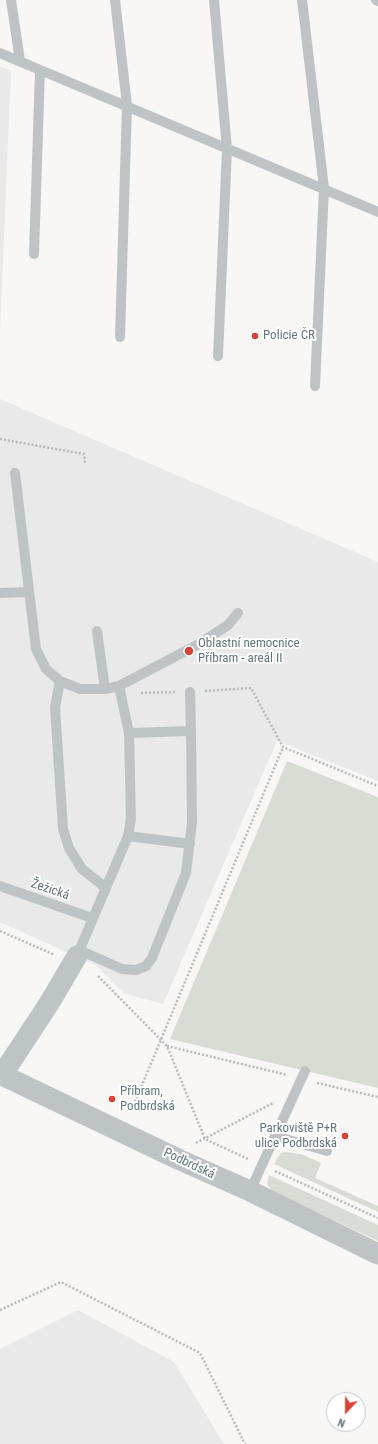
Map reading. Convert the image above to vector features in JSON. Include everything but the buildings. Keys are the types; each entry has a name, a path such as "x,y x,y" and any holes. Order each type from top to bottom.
{"street":[{"path":"1,1074 50,1002 72,954"},
{"name":"Podbrdská","path":"1,1074 180,1160 250,1191 378,1254"}],"lane":[{"path":"11,0 20,61"},
{"path":"115,0 127,105 120,337"},
{"path":"214,0 227,149 218,356"},
{"path":"302,0 324,188 315,386"},
{"path":"0,53 127,105 227,149 324,188 378,212"},
{"path":"34,254 40,70"},
{"path":"15,473 36,650 46,669 60,681 80,689 120,690 199,644 228,625 238,613"},
{"path":"0,593 29,592"},
{"path":"98,631 105,689"},
{"path":"60,681 55,707 63,828 70,848 82,869 106,888"},
{"path":"120,690 129,733 131,819 128,836 92,918 72,954 122,969 136,970 146,966 152,958 186,873 192,822 190,692"},
{"path":"129,733 191,731"},
{"path":"128,836 190,844"},
{"name":"Žežická","path":"0,886 92,918"},
{"path":"250,1191 304,1075"},
{"path":"275,1136 327,1151"}],"path":[{"path":"0,439 84,454 85,464"},
{"path":"120,690 190,692 251,688 283,747 378,786"},
{"path":"132,1108 283,747"},
{"path":"0,931 72,954"},
{"path":"92,970 167,1046 204,1140 252,1161"},
{"path":"167,1046 304,1075 378,1097"},
{"path":"193,1145 295,1092"},
{"path":"272,1170 378,1218"},
{"path":"0,1310 61,1282 200,1353 245,1444"}],"shaded area":[{"path":"0,66 11,71 0,331"},
{"name":"Oblastní nemocnice Příbram - areál II","path":"0,399 378,562 378,781 277,741 163,1004 123,993 97,966 0,922"},
{"path":"287,761 378,797 378,1088 170,1039"},
{"path":"281,1153 301,1154 321,1163 315,1178 378,1206 378,1212 274,1164"},
{"path":"269,1175 378,1225 378,1241 272,1191 267,1184"},
{"path":"78,1310 174,1362 224,1444 0,1444 0,1349"}],"place":[{"name":"Policie ČR","path":"255,336"},
{"name":"Oblastní nemocnice Příbram - areál II","path":"189,651"},
{"name":"Příbram, Podbrdská","path":"112,1099"},
{"name":"Parkoviště P+R ulice Podbrdská","path":"345,1136"}]}
